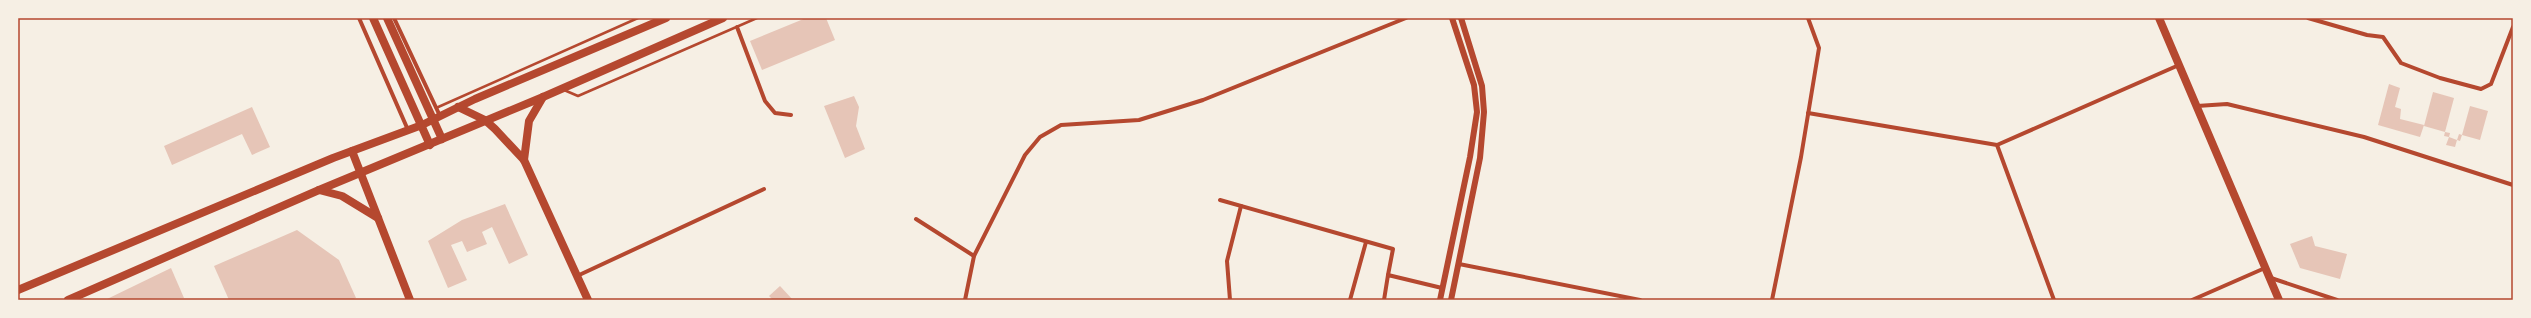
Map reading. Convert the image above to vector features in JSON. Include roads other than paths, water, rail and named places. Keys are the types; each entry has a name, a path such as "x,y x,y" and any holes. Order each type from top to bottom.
{"main road":[{"path":"373,18 430,144"},
{"path":"387,18 437,118 442,139"},
{"path":"18,290 352,151 422,125 458,107 666,18"},
{"path":"68,300 319,190 562,89 722,18"},
{"path":"2159,18 2279,300"},
{"path":"524,160 529,121 543,97"},
{"path":"458,107 485,120 524,160 588,300"},
{"path":"352,151 410,300"},
{"path":"319,190 342,196 378,218"}],"street":[{"path":"359,18 408,130"},
{"path":"394,18 436,108 437,118"},
{"path":"965,300 974,256 1025,155 1040,137 1061,125 1139,120 1203,100 1406,18"},
{"path":"1440,300 1470,157 1477,112 1474,85 1452,18"},
{"path":"1451,300 1480,158 1484,112 1482,86 1461,18"},
{"path":"1772,300 1819,48 1808,18"},
{"path":"2308,18 2367,35 2383,37 2401,63 2440,78 2481,89 2491,84 2513,27"},
{"path":"737,27 765,101 775,113 791,115"},
{"path":"1808,113 1997,145 2180,65"},
{"path":"2197,106 2227,104 2364,137 2513,185"},
{"path":"1997,145 2054,300"},
{"path":"577,276 764,189"},
{"path":"1220,200 1393,249 1384,300"},
{"path":"1230,300 1227,261 1241,206"},
{"path":"916,219 974,256"},
{"path":"1350,300 1366,242"},
{"path":"1459,264 1640,300"},
{"path":"2192,300 2265,268"},
{"path":"1388,275 1442,288"},
{"path":"2269,277 2336,300"}],"lane":[{"path":"436,108 638,18"},
{"path":"562,89 578,96 756,18"}]}
